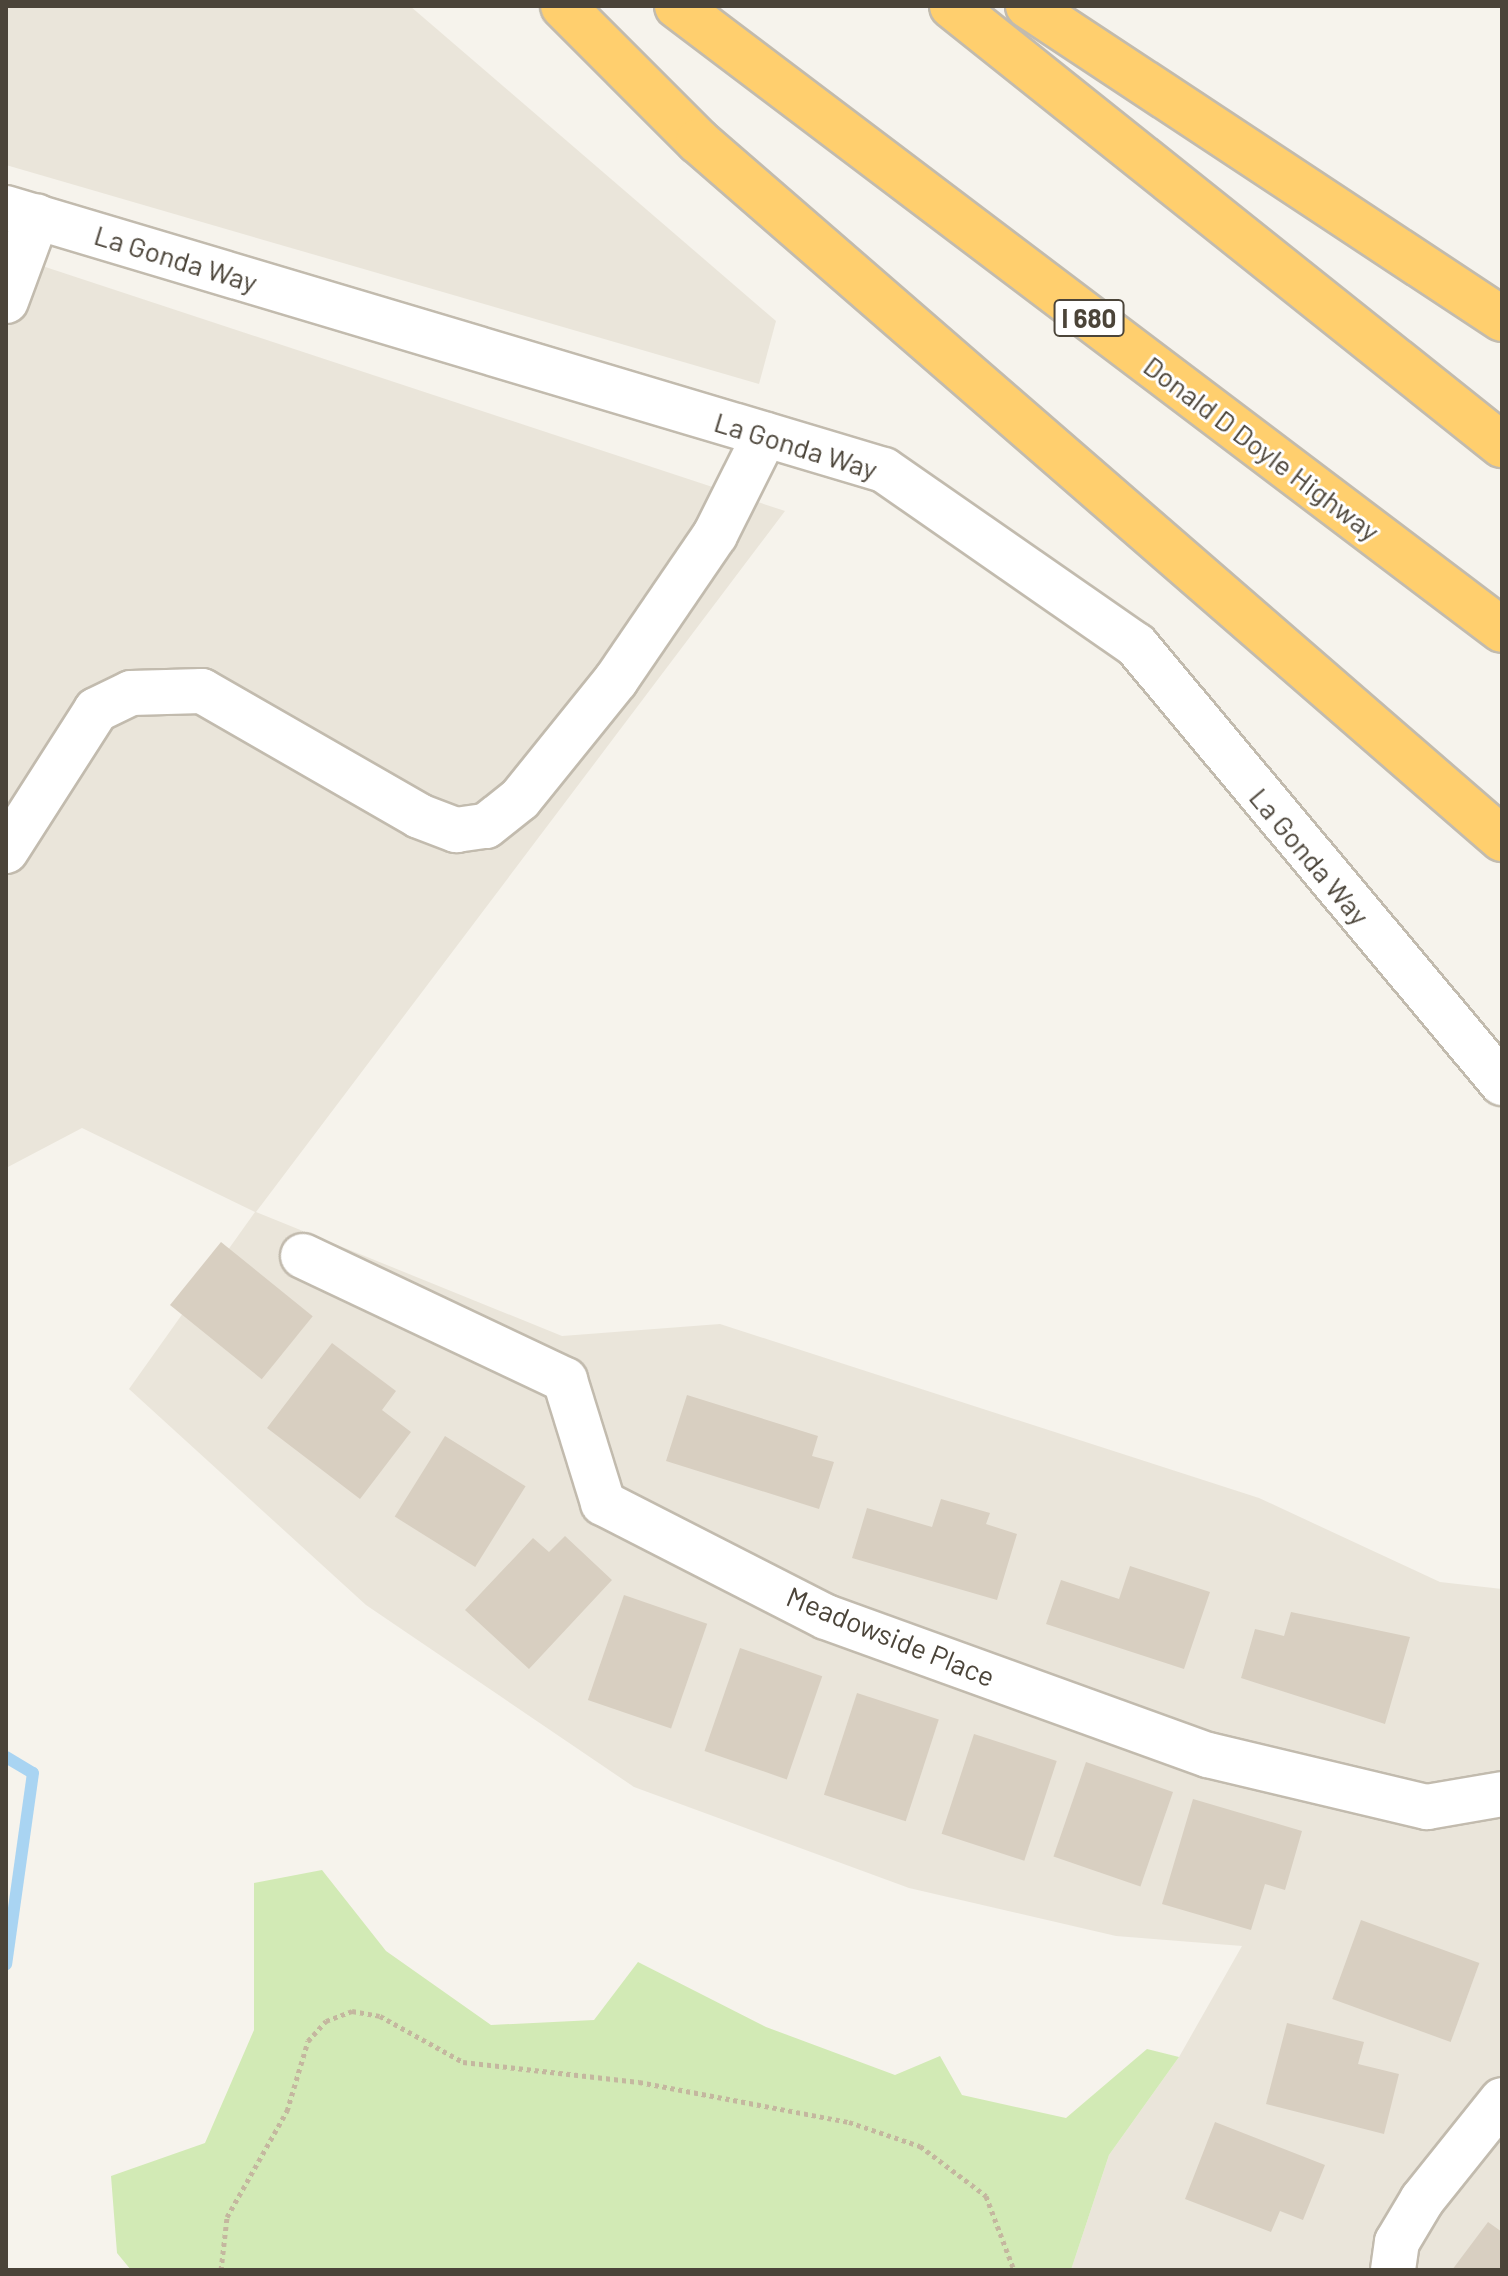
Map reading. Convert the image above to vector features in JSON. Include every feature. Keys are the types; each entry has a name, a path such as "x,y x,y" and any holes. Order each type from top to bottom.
{"highway":[{"path":"563,6 814,244 1502,839"},
{"name":"Donald D Doyle Highway","path":"677,6 1502,630"},
{"path":"952,6 1502,445"},
{"path":"1028,6 1502,319"}],"street":[{"path":"6,301 22,212"},
{"name":"La Gonda Way","path":"22,212 884,470 1136,645 1502,1083"},
{"path":"6,851 96,710 131,693 202,691 419,816 456,830 486,826 520,799 616,680 715,535 765,435"},
{"name":"Meadowside Place","path":"303,1256 565,1380 603,1503 826,1617 1208,1755 1427,1807 1502,1794"},
{"path":"1393,2270 1397,2242 1422,2200 1502,2100"}],"path":[{"path":"221,2270 227,2217 287,2111 308,2041 326,2021 352,2011 380,2016 463,2062 639,2082 849,2122 920,2146 986,2196 1014,2270"}],"shaded area":[{"path":"6,6 410,6 776,321 759,384 6,165"},
{"path":"6,254 785,511 256,1212 562,1336 720,1324 1259,1498 1440,1582 1502,1589 1502,2270 1071,2270 1109,2155 1179,2057 1242,1946 1116,1936 909,1888 634,1787 366,1605 129,1389 255,1212 82,1128 6,1168"}],"green space":[{"path":"322,1870 386,1951 491,2025 594,2020 638,1962 766,2027 895,2075 940,2056 962,2095 1066,2118 1147,2049 1179,2057 1109,2155 1071,2270 131,2270 117,2253 111,2176 205,2143 254,2030 254,1883"}],"building":[{"path":"221,1242 313,1316 262,1379 170,1305"},
{"path":"332,1343 396,1391 382,1410 411,1432 360,1499 267,1428"},
{"path":"687,1395 818,1436 812,1456 834,1462 819,1509 666,1461"},
{"path":"445,1436 526,1486 475,1567 395,1517"},
{"path":"941,1499 990,1513 986,1524 1017,1534 997,1600 852,1558 867,1508 932,1527"},
{"path":"565,1536 612,1580 529,1669 465,1610 533,1538 549,1552"},
{"path":"1130,1566 1210,1592 1184,1669 1046,1624 1061,1580 1119,1599"},
{"path":"624,1595 707,1624 671,1729 588,1700"},
{"path":"1291,1612 1410,1637 1385,1724 1241,1678 1255,1629 1284,1636"},
{"path":"740,1648 822,1676 787,1779 705,1751"},
{"path":"857,1693 939,1720 906,1821 824,1795"},
{"path":"974,1734 1057,1761 1024,1861 942,1834"},
{"path":"1086,1762 1173,1792 1140,1887 1053,1857"},
{"path":"1193,1799 1302,1831 1285,1890 1265,1884 1251,1930 1162,1904"},
{"path":"1361,1920 1479,1963 1451,2042 1332,1999"},
{"path":"1287,2023 1364,2042 1358,2064 1399,2074 1384,2134 1266,2104"},
{"path":"1215,2122 1325,2165 1303,2220 1280,2211 1271,2232 1185,2199"},
{"path":"1488,2222 1502,2232 1502,2270 1452,2270"}],"waterway":[{"path":"6,1757 33,1773 6,1964"}]}
